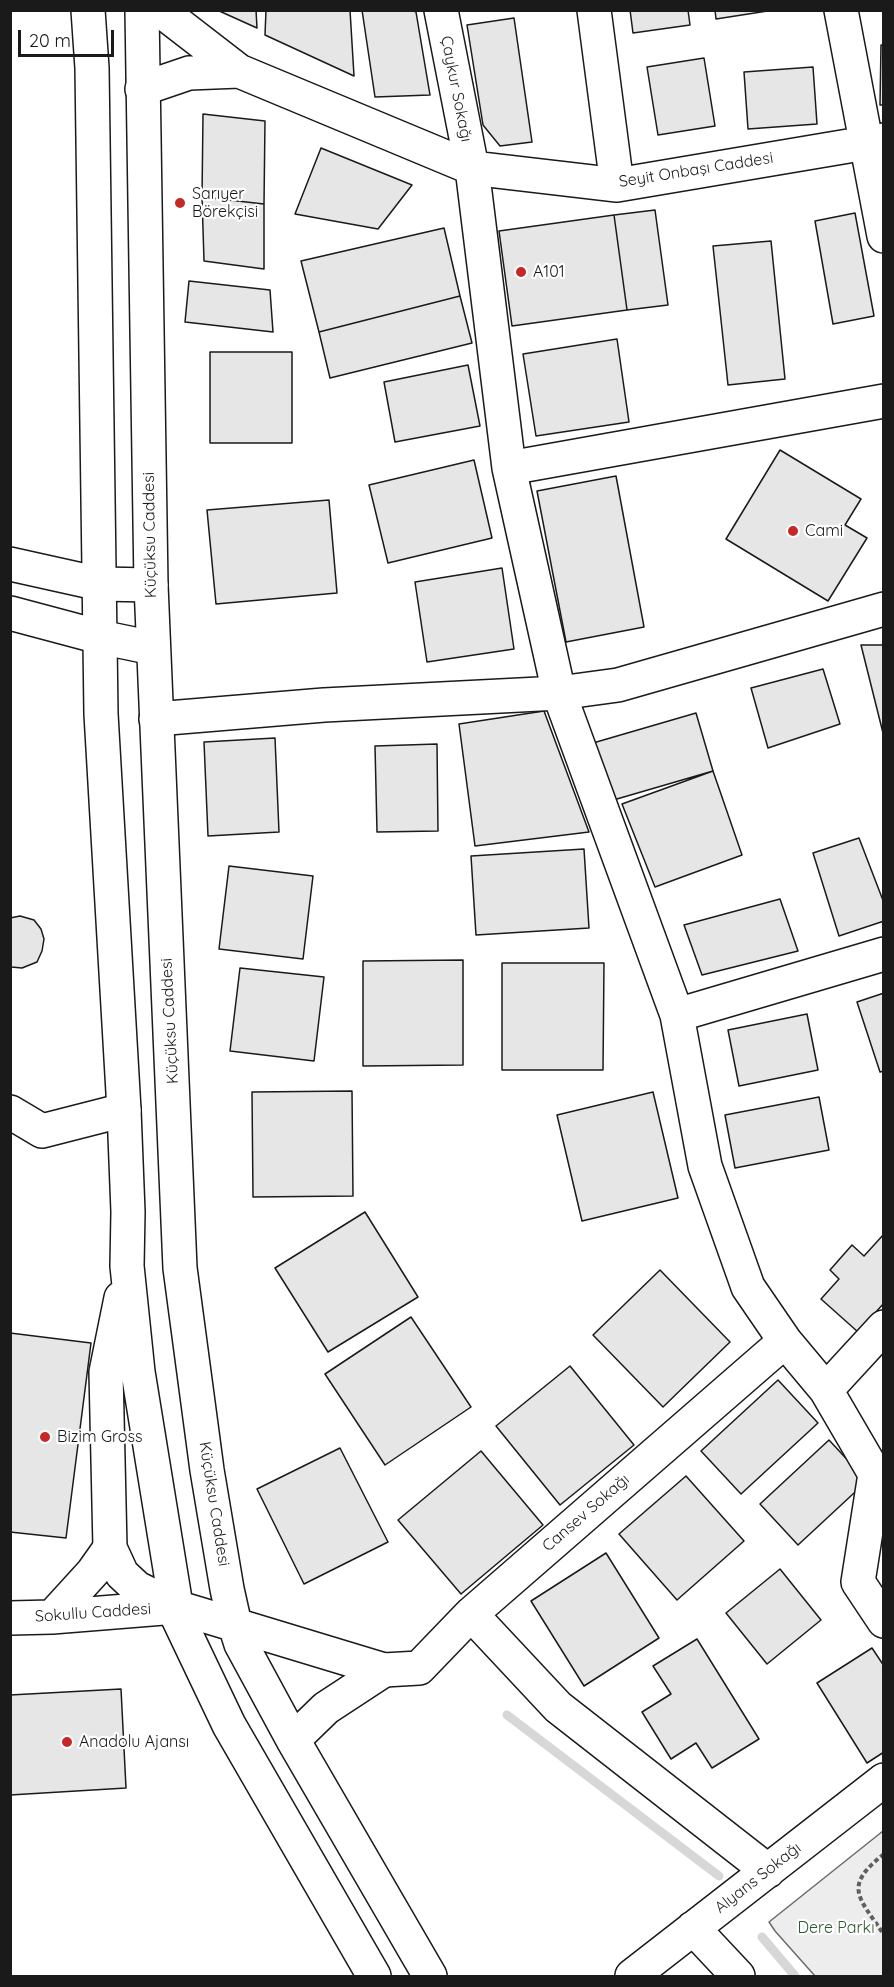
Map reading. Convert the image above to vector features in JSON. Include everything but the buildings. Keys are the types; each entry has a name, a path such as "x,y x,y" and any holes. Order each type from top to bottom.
{"street":[{"path":"88,10 92,68 101,714 124,1110 128,1212 127,1266 138,1372 178,1618 229,1725 374,1977"},
{"name":"Küçüksu Caddesi","path":"142,10 151,585 180,1268 207,1470 235,1626 251,1665 430,1977"},
{"path":"160,10 239,71"},
{"name":"Çaykur Sokağı","path":"441,10 472,168 509,468 559,693 677,1015 705,1166 748,1287 785,1341 826,1390 875,1474 858,1582 884,1621"},
{"path":"594,10 617,185"},
{"path":"841,10 875,142 884,236"},
{"path":"142,89 189,73 239,71"},
{"name":"Seyit Onbaşı Caddesi","path":"239,71 472,168 617,185 875,142"},
{"path":"509,468 884,401"},
{"path":"10,564 100,584 151,585"},
{"path":"156,719 324,705 559,693 618,685 884,609"},
{"path":"10,613 100,638 153,648"},
{"path":"677,1015 884,954"},
{"path":"10,1112 42,1131 124,1110"},
{"path":"127,1266 106,1372 110,1548 122,1574 137,1588 176,1607 384,1670"},
{"path":"826,1390 884,1327"},
{"name":"Cansev Sokağı","path":"384,1670 419,1668 471,1614 785,1341"},
{"path":"52,1617 93,1572 110,1548"},
{"path":"176,1607 227,1589"},
{"name":"Sokullu Caddesi","path":"10,1618 176,1607"},
{"path":"471,1614 558,1707 768,1871"},
{"path":"293,1740 326,1708 384,1670"},
{"name":"Alyans Sokağı","path":"632,1977 884,1780"},
{"path":"693,1928 738,1977"}],"path":[{"path":"884,1854 860,1876 858,1886 859,1896 884,1935"}],"shaded area":[{"name":"Dere Parkı","path":"883,1831 883,1976 815,1976 769,1922"}],"waterway":[{"path":"507,1715 719,1876"},
{"path":"762,1937 795,1976"}],"place":[{"name":"Sarıyer Börekçisi","path":"180,203"},
{"name":"A101","path":"521,272"},
{"name":"Cami","path":"793,531"},
{"name":"Bizim Gross","path":"45,1437"},
{"name":"Anadolu Ajansı","path":"67,1742"}]}
